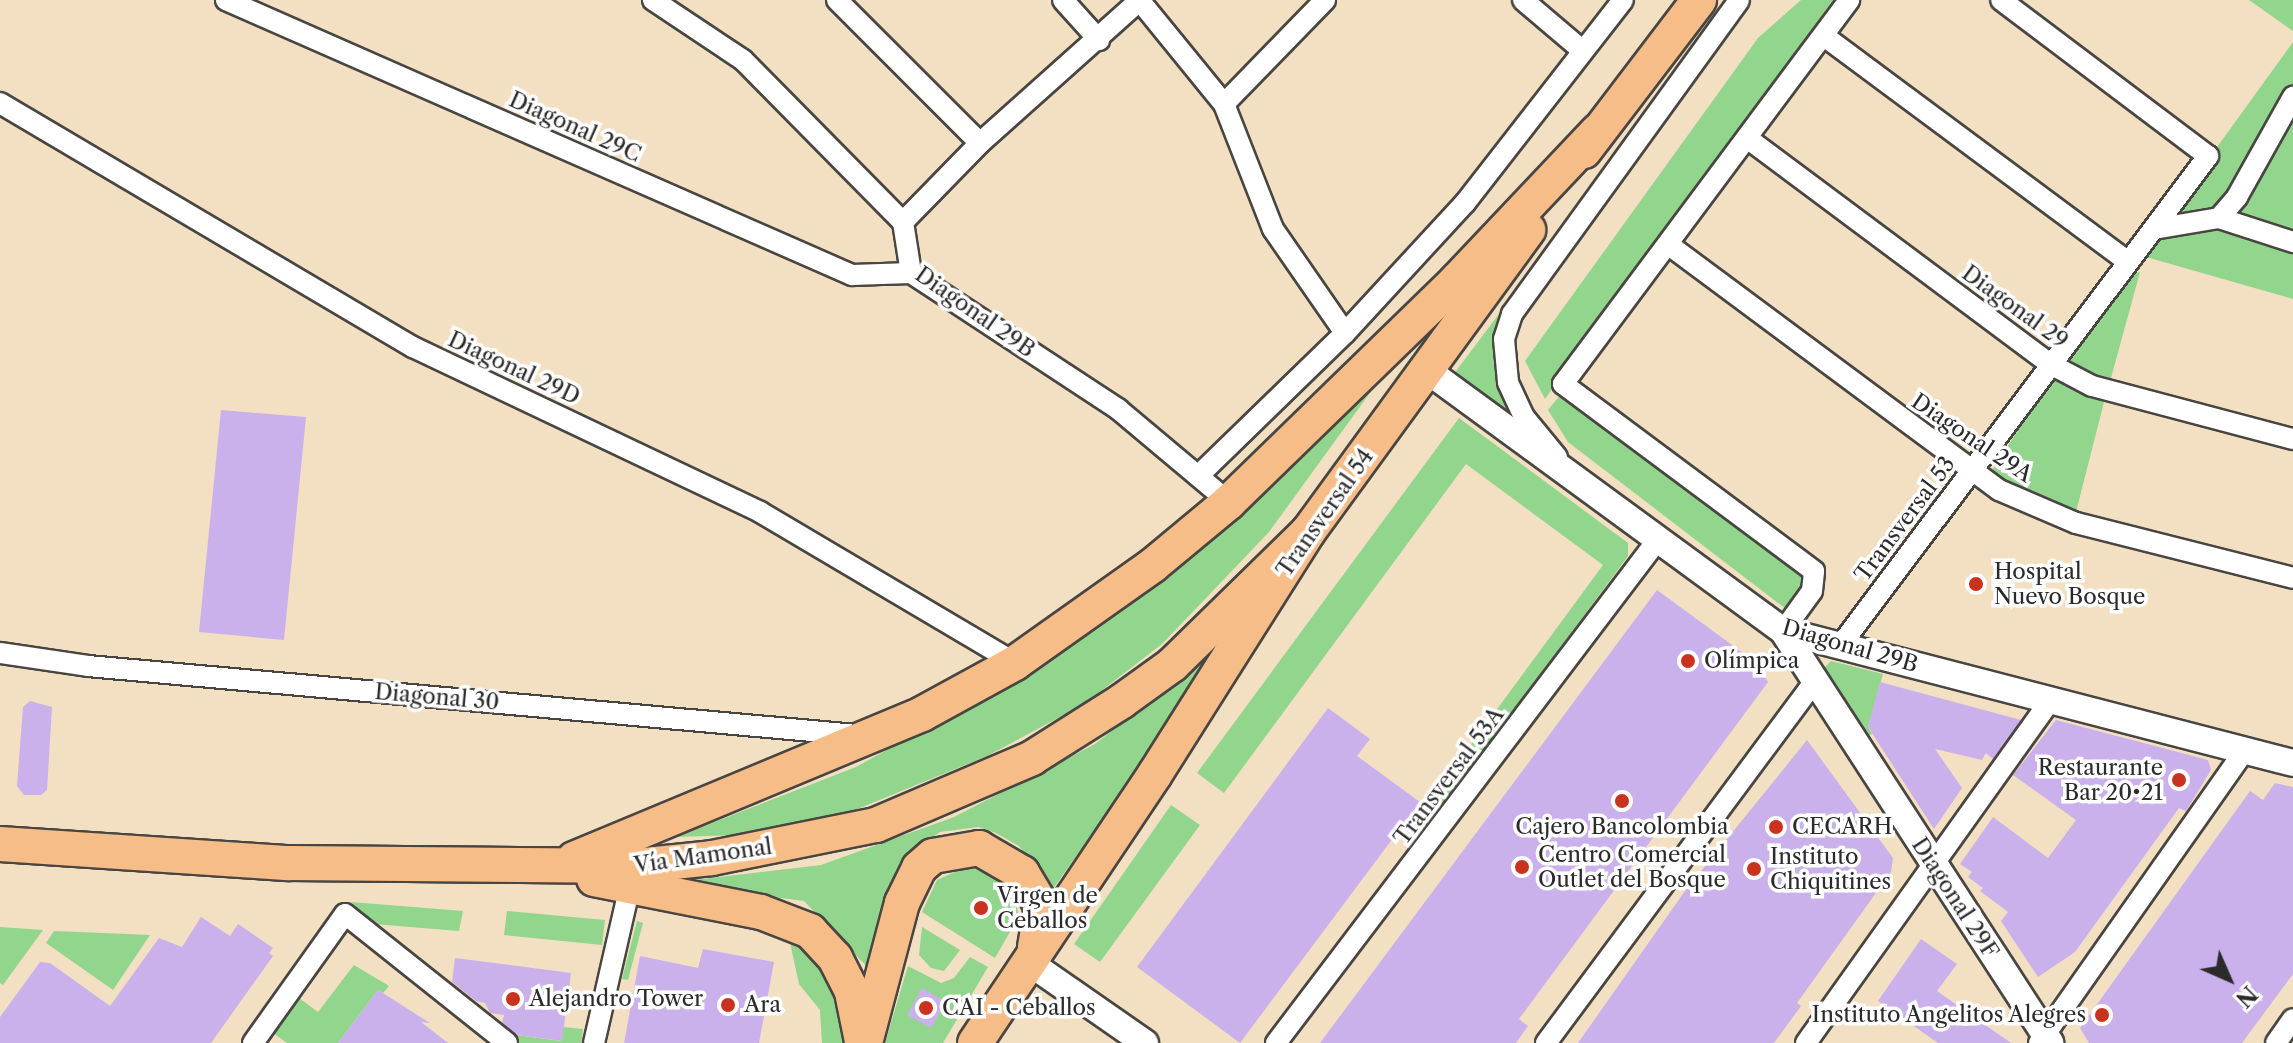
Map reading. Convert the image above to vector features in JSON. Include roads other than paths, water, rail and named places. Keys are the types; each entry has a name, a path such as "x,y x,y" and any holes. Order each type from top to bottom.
{"main road":[{"name":"Transversal 54","path":"975,1043 1030,963 1308,532 1428,371 1597,132 1699,0"},
{"path":"552,868 875,737 1015,663 1152,566 1229,502 1457,280 1597,132"},
{"name":"Vía Mamonal","path":"0,844 289,863 552,868 632,877 876,825 1032,758 1172,665 1308,532"},
{"path":"864,1043 902,903 919,868 933,856 979,848 1022,873 1042,906 1030,963"},
{"path":"632,877 761,912 810,931 835,958 852,992 864,1043"}],"street":[{"name":"Diagonal 29C","path":"226,0 852,275 911,273"},
{"path":"653,0 743,60 903,222 980,143 1099,40 1140,0 1224,104 1273,229 1345,333"},
{"path":"837,0 980,143"},
{"path":"1063,0 1099,40"},
{"path":"1224,104 1325,0"},
{"path":"1523,0 1582,50"},
{"path":"1198,476 1345,333 1465,203 1623,0"},
{"path":"1566,468 1513,397 1505,365 1507,327 1541,272 1739,0"},
{"path":"1783,631 1812,591 1814,571 1563,384 1849,0"},
{"name":"Transversal 53","path":"1840,646 2208,156 2001,0"},
{"path":"1824,36 2127,261"},
{"path":"2219,218 2237,197 2293,97"},
{"name":"Diagonal 29D","path":"0,103 413,347 760,512 1015,663"},
{"name":"Diagonal 29","path":"1747,138 2050,364 2092,386 2293,439"},
{"path":"2154,229 2219,218 2293,242"},
{"name":"Diagonal 29B","path":"903,222 911,273 1118,409 1229,502"},
{"name":"Diagonal 29A","path":"1669,245 1970,471 2030,505 2076,523 2293,578"},
{"name":"Diagonal 29B","path":"1428,371 1566,468 1783,631 2293,763"},
{"name":"Transversal 53A","path":"1276,1043 1659,538"},
{"name":"Diagonal 29F","path":"1783,631 1813,683 2045,1040"},
{"name":"Diagonal 30","path":"0,653 88,666 875,737"},
{"path":"1546,1043 1813,683"},
{"path":"1806,1043 2050,701"},
{"path":"2045,1040 2244,751"},
{"path":"594,1043 632,877"},
{"path":"258,1041 345,914 507,1043"},
{"path":"1030,963 1145,1043"},
{"path":"2276,1043 2293,1019"}],"place":[{"name":"Hospital Nuevo Bosque","path":"1976,584"},
{"name":"Olímpica","path":"1688,661"},
{"name":"Restaurante Bar 20•21","path":"2179,780"},
{"name":"Cajero Bancolombia","path":"1622,801"},
{"name":"CECARH","path":"1776,827"},
{"name":"Centro Comercial Outlet del Bosque","path":"1522,867"},
{"name":"Instituto Chiquitines","path":"1754,869"},
{"name":"Virgen de Ceballos","path":"981,908"},
{"name":"Alejandro Tower","path":"513,999"},
{"name":"Ara","path":"728,1005"},
{"name":"CAI - Ceballos","path":"926,1008"},
{"name":"Instituto Angelitos Alegres","path":"2102,1015"}]}
